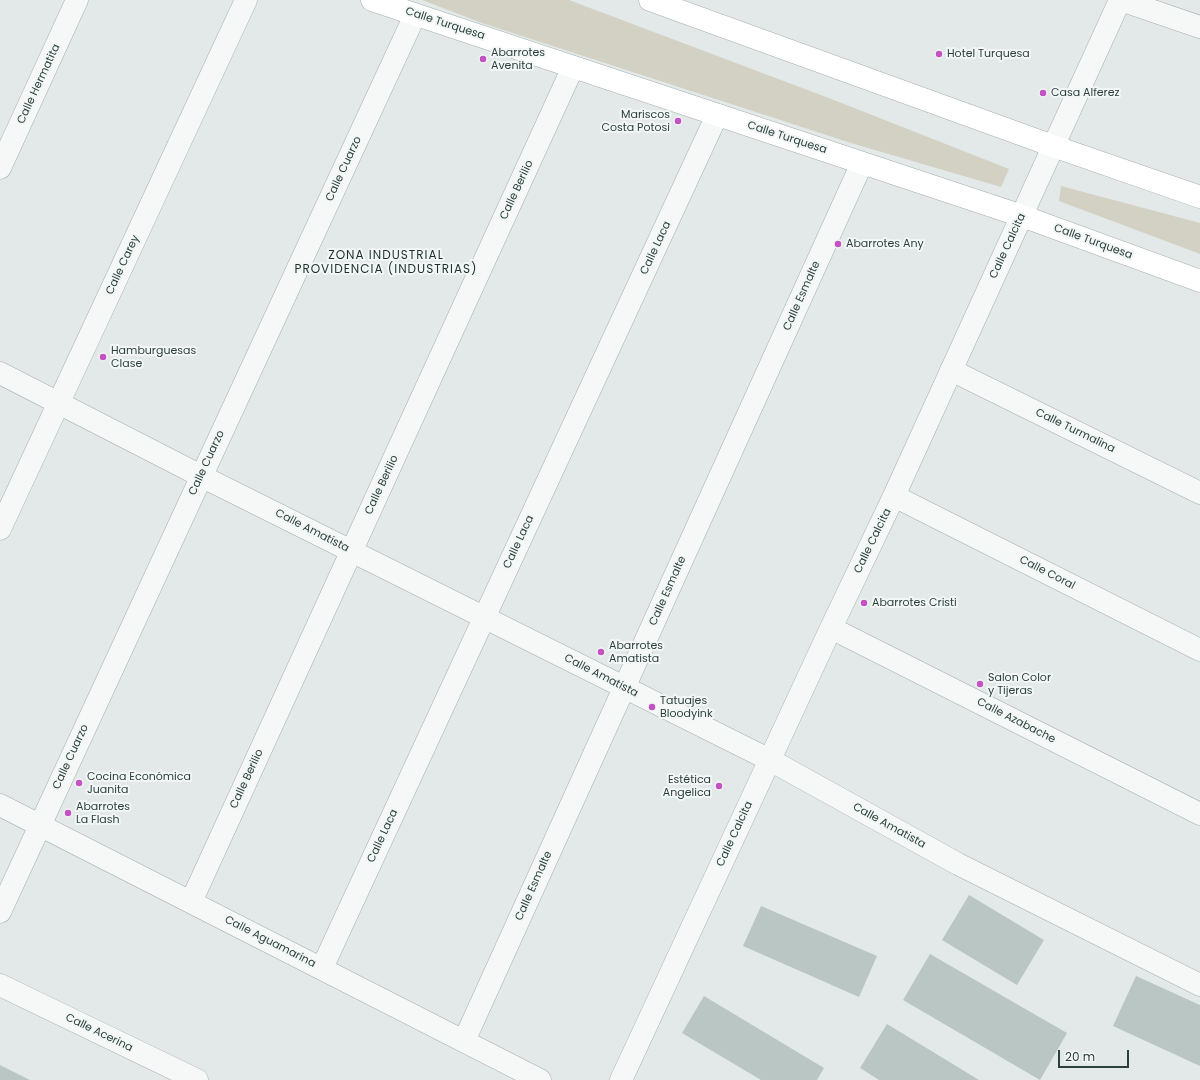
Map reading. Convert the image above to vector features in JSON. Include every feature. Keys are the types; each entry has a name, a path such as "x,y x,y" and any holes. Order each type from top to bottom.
{"main road":[{"name":"Calle Turquesa","path":"372,0 1022,216 1200,281"},
{"path":"650,0 1054,146 1200,196"}],"street":[{"name":"Calle Hermatita","path":"0,168 77,0"},
{"name":"Calle Carey","path":"0,529 246,0"},
{"name":"Calle Calcita","path":"621,1080 894,496 1121,0"},
{"path":"1121,0 1200,27"},
{"name":"Calle Cuarzo","path":"0,912 415,14"},
{"name":"Calle Berilio","path":"191,902 573,67"},
{"name":"Calle Laca","path":"322,968 717,115"},
{"name":"Calle Esmalte","path":"464,1041 862,163"},
{"name":"Calle Turmalina","path":"951,370 1200,493"},
{"name":"Calle Amatista","path":"0,374 352,552 770,760 958,864 1200,985"},
{"name":"Calle Coral","path":"894,496 1200,650"},
{"name":"Calle Azabache","path":"831,628 1200,814"},
{"name":"Calle Aguamarina","path":"0,805 540,1080"},
{"name":"Calle Acerina","path":"0,985 197,1080"}],"shaded area":[{"path":"422,0 569,0 834,100 1009,169 1001,187 851,143 482,23"},
{"path":"1061,186 1200,223 1200,254 1059,201"}],"building":[{"path":"969,895 1044,940 1017,985 942,940"},
{"path":"761,906 877,956 859,997 743,946"},
{"path":"930,954 1067,1033 1040,1080 903,1000"},
{"path":"1136,976 1200,1005 1200,1066 1113,1026"},
{"path":"704,996 824,1068 817,1080 761,1080 682,1033"},
{"path":"887,1024 979,1080 879,1080 860,1068"},
{"path":"0,1065 30,1080 0,1080"}],"place":[{"name":"Hotel Turquesa","path":"939,54"},
{"name":"Abarrotes Avenita","path":"483,59"},
{"name":"Casa Alferez","path":"1043,93"},
{"name":"Mariscos Costa Potosi","path":"678,121"},
{"name":"Abarrotes Any","path":"838,244"},
{"name":"Hamburguesas Clase","path":"103,357"},
{"name":"Abarrotes Cristi","path":"864,603"},
{"name":"Abarrotes Amatista","path":"601,652"},
{"name":"Salon Color y Tijeras","path":"980,684"},
{"name":"Tatuajes Bloodyink","path":"652,707"},
{"name":"Cocina Económica Juanita","path":"79,783"},
{"name":"Estética Angelica","path":"719,786"},
{"name":"Abarrotes La Flash","path":"68,813"}],"district":[{"name":"ZONA INDUSTRIAL PROVIDENCIA (INDUSTRIAS)","path":"386,263"}]}
